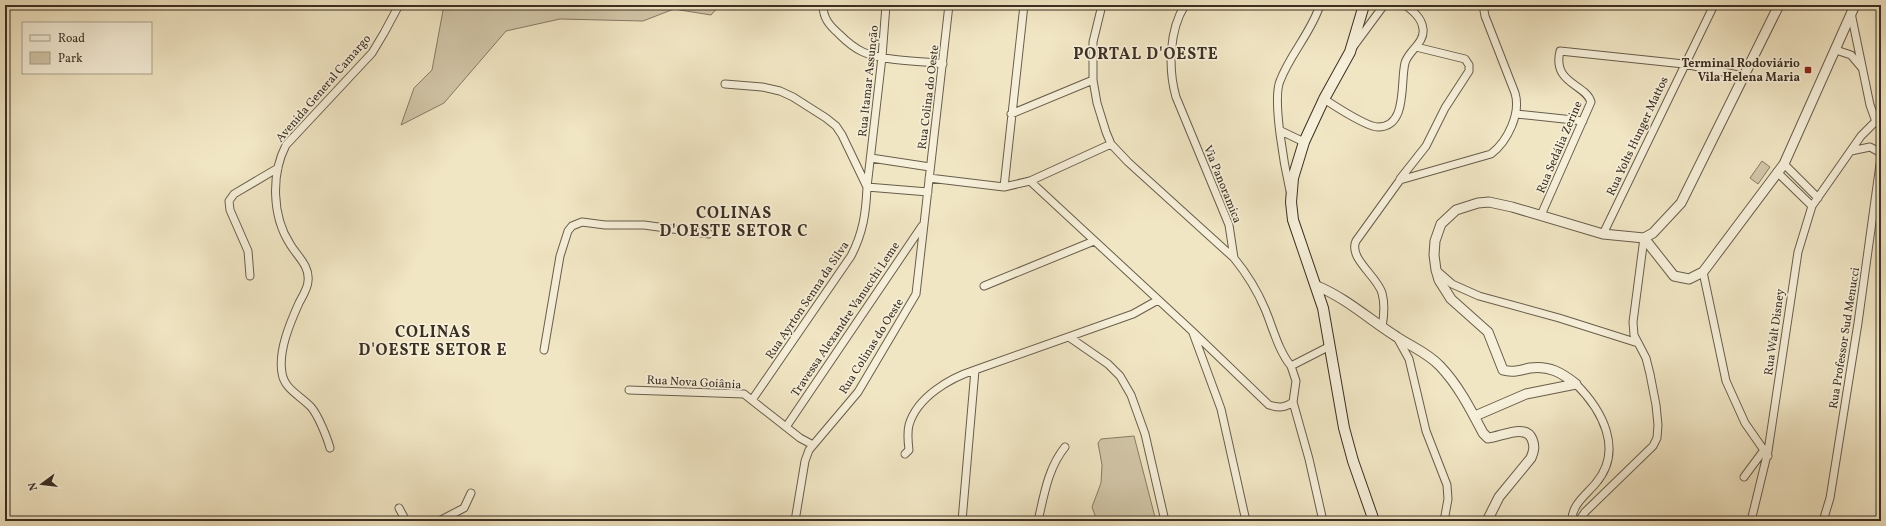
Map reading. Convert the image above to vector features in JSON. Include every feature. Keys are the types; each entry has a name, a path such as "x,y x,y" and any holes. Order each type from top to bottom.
{"main road":[{"path":"1364,5 1350,52 1324,99 1304,142 1294,178 1291,196 1293,220 1317,286 1330,346 1344,428 1353,461 1374,521"}],"street":[{"name":"Avenida General Camargo","path":"330,448 328,439 312,408 287,387 282,373 283,351 292,319 309,282 307,271 289,243 278,213 276,195 278,168 281,154 286,145 372,53 399,5"},
{"path":"823,5 823,12 828,23 846,41 864,52 882,57 943,64"},
{"name":"Rua Itamar Assunção","path":"871,158 886,5"},
{"name":"Rua Colina do Oeste","path":"928,192 949,5"},
{"path":"1004,187 1024,5"},
{"path":"1102,5 1093,42 1093,80 1097,103 1106,132 1112,144 1128,162 1234,258 1251,279 1265,308 1283,353 1291,366 1296,382 1293,402 1309,459 1323,521"},
{"name":"Via Panoramica","path":"1185,5 1179,19 1172,46 1170,71 1172,82 1179,104 1230,224 1234,258"},
{"path":"1291,196 1285,172 1277,106 1279,83 1309,31 1320,5"},
{"path":"1350,52 1384,5"},
{"path":"1324,99 1371,126 1378,127 1390,124 1396,117 1400,108 1405,62 1423,36 1424,29 1418,16 1405,5"},
{"path":"1400,180 1491,154 1501,144 1516,114 1518,106 1515,93 1485,16 1484,5"},
{"name":"Rua Yolts Hunger Mattos","path":"1603,234 1684,64 1714,5"},
{"path":"1572,521 1572,516 1577,504 1597,482 1605,470 1609,442 1600,412 1590,398 1576,384 1558,371 1539,367 1515,372 1503,370 1488,332 1451,299 1442,284 1436,270 1434,255 1438,230 1441,224 1456,210 1478,203 1488,202 1541,215 1603,234 1644,238 1659,228 1681,203 1779,5"},
{"path":"1644,238 1674,276 1689,279 1703,272 1784,164 1853,9"},
{"path":"1853,9 1870,105 1881,126"},
{"path":"1382,327 1384,314 1382,292 1377,282 1357,256 1354,245 1426,146 1445,108 1470,71 1468,62 1465,59 1416,46"},
{"path":"1836,50 1851,55 1863,70"},
{"name":"Rua Sedália Zerine","path":"1541,215 1583,121 1590,101 1588,97 1565,77 1559,65 1560,52 1684,64"},
{"path":"1684,64 1743,76"},
{"path":"1011,114 1093,80"},
{"path":"725,84 762,87 780,91 793,97 826,118 836,126 842,135 867,188 928,192"},
{"path":"1516,114 1583,121"},
{"name":"Rua Walt Disney","path":"1751,521 1766,453 1798,252 1812,206 1861,136 1878,118"},
{"path":"1281,131 1304,142"},
{"path":"929,178 1004,187 1030,181 1112,144"},
{"path":"1851,151 1870,147 1881,153"},
{"name":"Rua Professor Sud Menucci","path":"1823,521 1830,498 1858,323 1881,157"},
{"path":"871,158 930,168"},
{"name":"Rua Ayrton Senna da Silva","path":"752,400 851,256 858,242 864,226 871,158"},
{"path":"1784,164 1818,198"},
{"path":"250,276 248,251 230,210 229,201 234,194 278,168"},
{"path":"1778,172 1812,206"},
{"path":"1030,181 1192,331 1269,405 1277,408 1293,402"},
{"name":"Rua Colinas do Oeste","path":"795,521 805,461 813,445 858,392 912,303 918,285 923,224 928,192"},
{"path":"544,350 560,256 568,231 572,226 582,222 605,225 644,225 709,234"},
{"name":"Travessa Alexandre Vanucchi Leme","path":"786,427 923,224"},
{"path":"1579,521 1585,512 1653,446 1657,438 1658,425 1650,374 1646,358 1634,335 1632,322 1644,238"},
{"path":"984,286 1094,241"},
{"path":"1436,270 1452,284 1479,296 1566,320 1638,343"},
{"path":"1703,272 1726,381 1744,423 1766,453 1744,477"},
{"path":"1317,286 1332,292 1398,338 1425,353 1440,366 1453,381 1475,416 1483,433 1488,438 1518,431 1526,432 1531,435 1534,442 1534,450 1531,458 1499,497 1487,521"},
{"path":"905,454 909,450 908,427 916,410 941,385 955,376 1133,314 1158,300"},
{"path":"1192,331 1221,409 1246,521"},
{"path":"1069,337 1108,364 1120,376 1131,395 1145,434 1165,521"},
{"path":"1398,338 1409,359 1426,431 1447,485 1448,499 1444,521"},
{"path":"1291,366 1330,346"},
{"path":"962,521 975,370"},
{"path":"1475,416 1526,394 1576,384"},
{"name":"Rua Nova Goiânia","path":"629,390 744,394 800,438 813,445"},
{"path":"1038,521 1047,482 1054,464 1065,447"},
{"path":"439,521 464,508 471,493"},
{"path":"399,508 406,521"}],"green space":[{"path":"444,5 720,5 711,15 674,9 643,21 560,19 506,31 444,103 401,125 414,88 432,70"},
{"path":"1762,161 1770,167 1758,184 1750,178"},
{"path":"1134,436 1156,521 1097,521 1092,507 1101,483 1102,465 1098,443 1101,439"}],"place":[{"name":"Terminal Rodoviário Vila Helena Maria","path":"1808,70"}],"district":[{"name":"PORTAL D'OESTE","path":"1146,53"},
{"name":"COLINAS D'OESTE SETOR C","path":"734,221"},
{"name":"COLINAS D'OESTE SETOR E","path":"433,340"}]}
